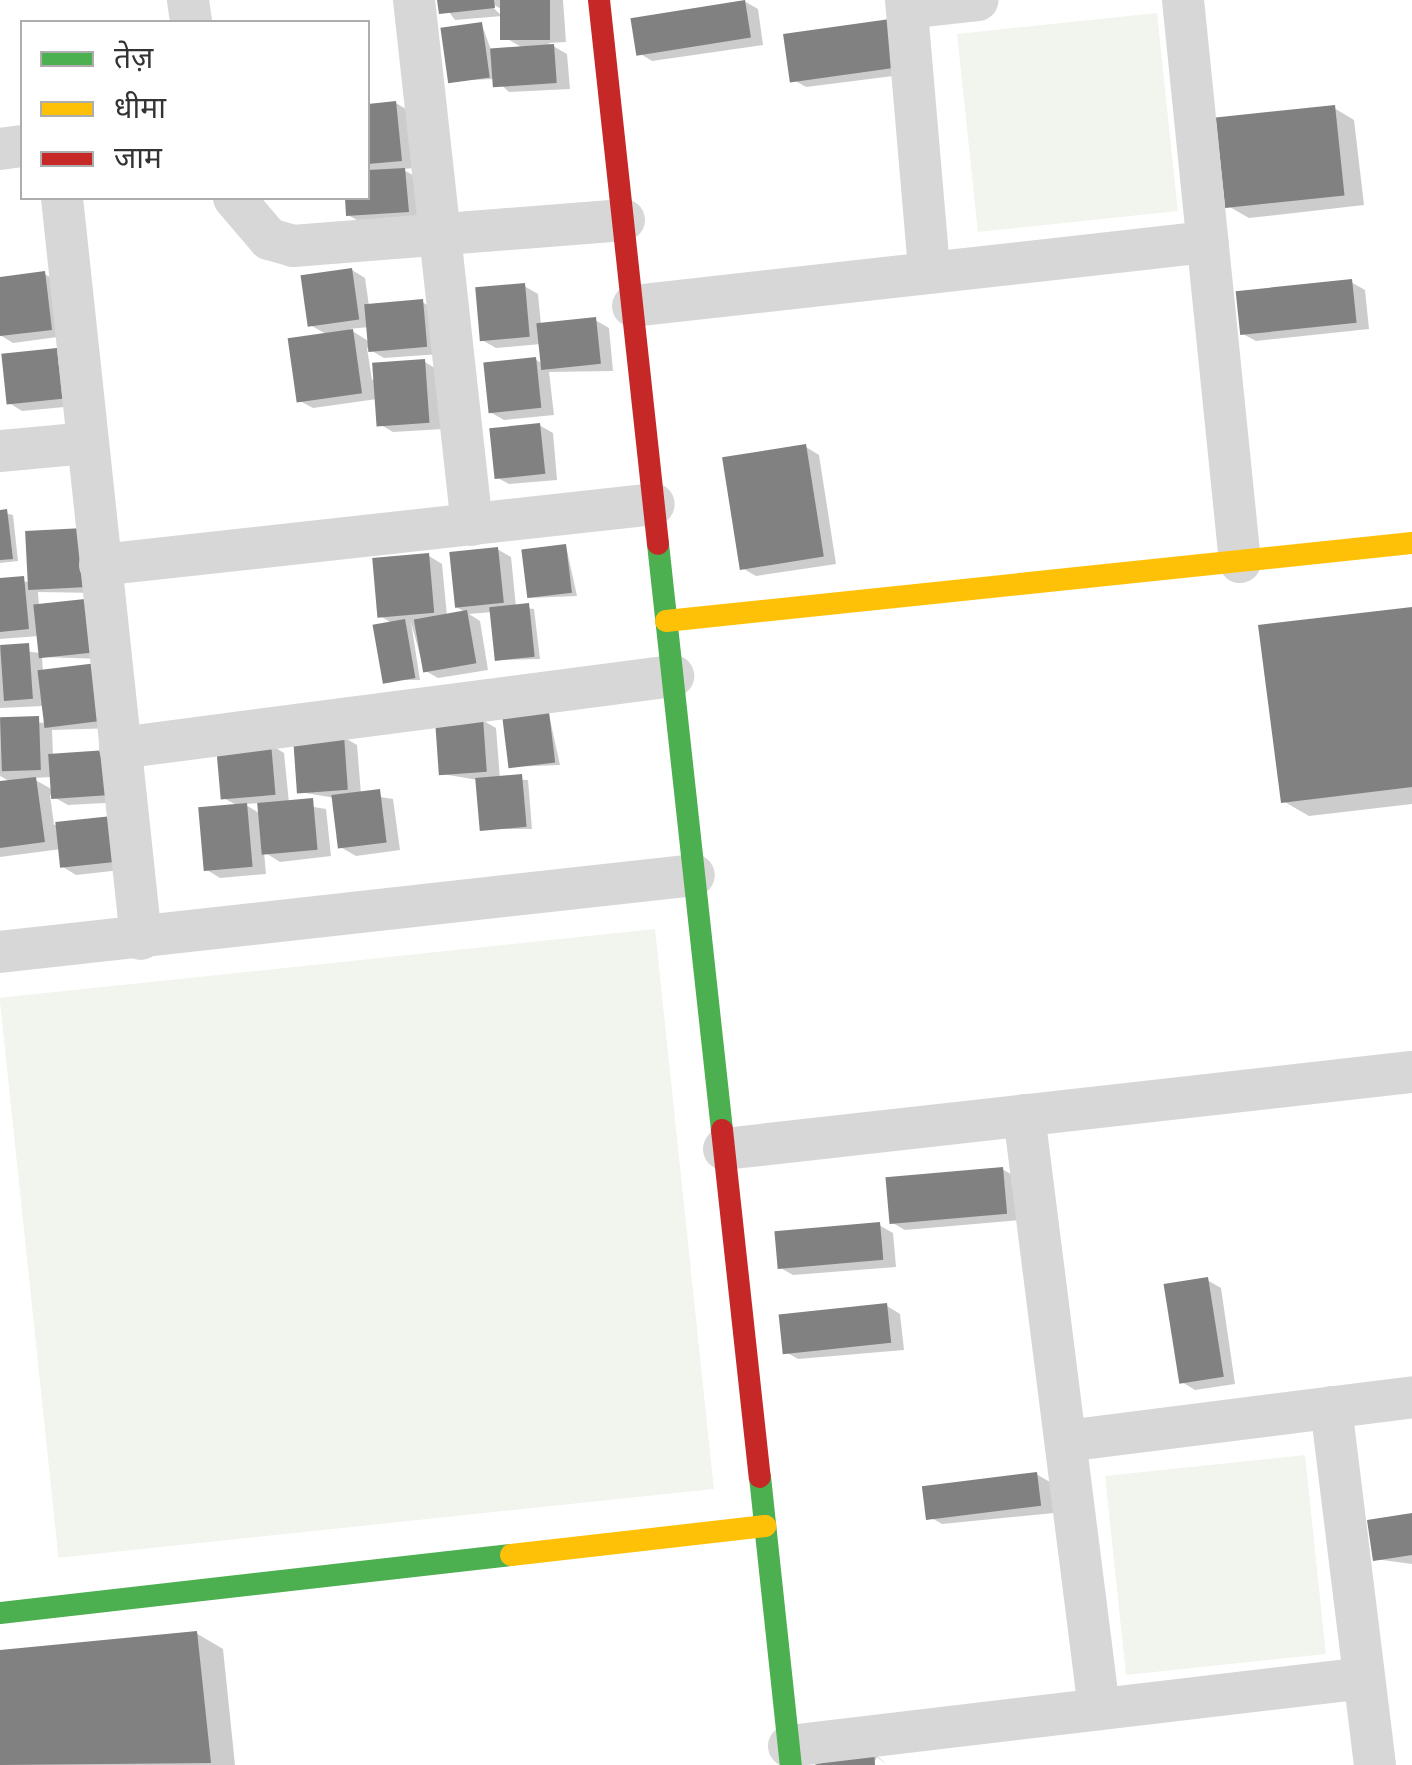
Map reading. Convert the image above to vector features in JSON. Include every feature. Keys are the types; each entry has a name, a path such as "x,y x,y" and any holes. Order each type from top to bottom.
{"street":[{"path":"414,0 472,524"},
{"path":"599,0 790,1755 1099,1709 1364,1678"},
{"path":"929,270 906,4 978,0"},
{"path":"1183,0 1240,562"},
{"path":"62,200 141,939"},
{"path":"236,200 269,239 294,246 624,220"},
{"path":"633,306 929,270 1208,242"},
{"path":"0,451 86,443"},
{"path":"100,565 654,504"},
{"path":"666,621 1412,544"},
{"path":"120,748 673,676"},
{"path":"0,952 694,875"},
{"path":"724,1149 1412,1072"},
{"path":"1024,1116 1099,1709"},
{"path":"1066,1441 1412,1397"},
{"path":"1331,1407 1375,1765"},
{"path":"0,1613 765,1526"}],"shaded area":[{"path":"1157,13 1178,211 978,232 957,34"},
{"path":"655,929 714,1489 58,1558 0,998"},
{"path":"1305,1455 1326,1654 1126,1675 1105,1476"}],"building":[{"path":"437,0 494,0 495,8 439,14"},
{"path":"500,0 550,0 550,40 500,40"},
{"path":"745,0 751,38 636,56 630,18"},
{"path":"890,19 897,68 790,83 783,34"},
{"path":"482,22 490,77 448,83 440,28"},
{"path":"554,44 557,83 493,87 490,48"},
{"path":"396,101 402,161 370,164 370,104"},
{"path":"1335,105 1345,196 1225,208 1216,118"},
{"path":"405,168 409,212 346,216 345,200 370,200 370,170"},
{"path":"352,268 359,319 308,327 301,275"},
{"path":"45,271 52,330 0,336 0,277"},
{"path":"1352,279 1357,323 1240,335 1236,291"},
{"path":"525,283 530,337 480,341 475,287"},
{"path":"423,299 427,347 368,352 364,304"},
{"path":"596,317 601,364 541,370 536,323"},
{"path":"353,329 362,393 297,403 288,338"},
{"path":"57,348 62,399 7,405 1,354"},
{"path":"536,357 541,408 489,413 483,363"},
{"path":"425,359 429,423 377,427 372,363"},
{"path":"540,423 545,474 495,479 489,428"},
{"path":"806,444 824,557 740,570 722,457"},
{"path":"7,509 13,559 0,560 0,510"},
{"path":"84,528 87,587 28,590 25,531"},
{"path":"566,544 572,593 527,598 521,549"},
{"path":"498,547 504,603 455,608 449,552"},
{"path":"429,553 434,613 377,618 372,558"},
{"path":"24,576 29,629 0,632 0,578"},
{"path":"85,599 91,653 39,658 33,604"},
{"path":"529,603 535,657 495,661 489,607"},
{"path":"1412,607 1412,787 1281,803 1258,625"},
{"path":"467,610 476,663 423,673 414,619"},
{"path":"405,619 415,678 383,684 373,625"},
{"path":"29,643 33,699 4,701 0,645"},
{"path":"97,663 104,721 45,728 37,670"},
{"path":"549,712 555,763 509,768 502,718"},
{"path":"39,716 41,770 2,771 0,717"},
{"path":"483,718 487,772 439,775 435,721"},
{"path":"344,735 348,790 297,793 293,739"},
{"path":"271,743 276,795 221,800 216,748"},
{"path":"107,750 110,795 51,799 48,754"},
{"path":"522,774 527,827 480,831 475,778"},
{"path":"36,777 45,842 0,848 0,781"},
{"path":"380,789 387,843 338,849 331,795"},
{"path":"313,798 318,850 262,855 257,803"},
{"path":"247,803 253,867 204,871 198,807"},
{"path":"112,816 117,862 60,868 55,822"},
{"path":"1003,1167 1007,1214 890,1224 885,1177"},
{"path":"880,1222 883,1260 778,1269 774,1231"},
{"path":"1208,1277 1224,1377 1179,1384 1164,1284"},
{"path":"887,1303 891,1343 783,1354 779,1314"},
{"path":"1037,1472 1041,1506 926,1520 922,1486"},
{"path":"1412,1513 1412,1555 1373,1561 1367,1520"},
{"path":"197,1631 211,1763 0,1765 0,1650"},
{"path":"874,1749 875,1765 814,1765"}],"traffic: fast":[{"path":"658,544 722,1130"},
{"path":"760,1477 791,1765"},
{"path":"0,1613 511,1555"}],"traffic: slow":[{"path":"666,621 1412,543"},
{"path":"511,1555 765,1526"}],"traffic: jam":[{"path":"599,0 658,544"},
{"path":"722,1130 760,1477"}]}
